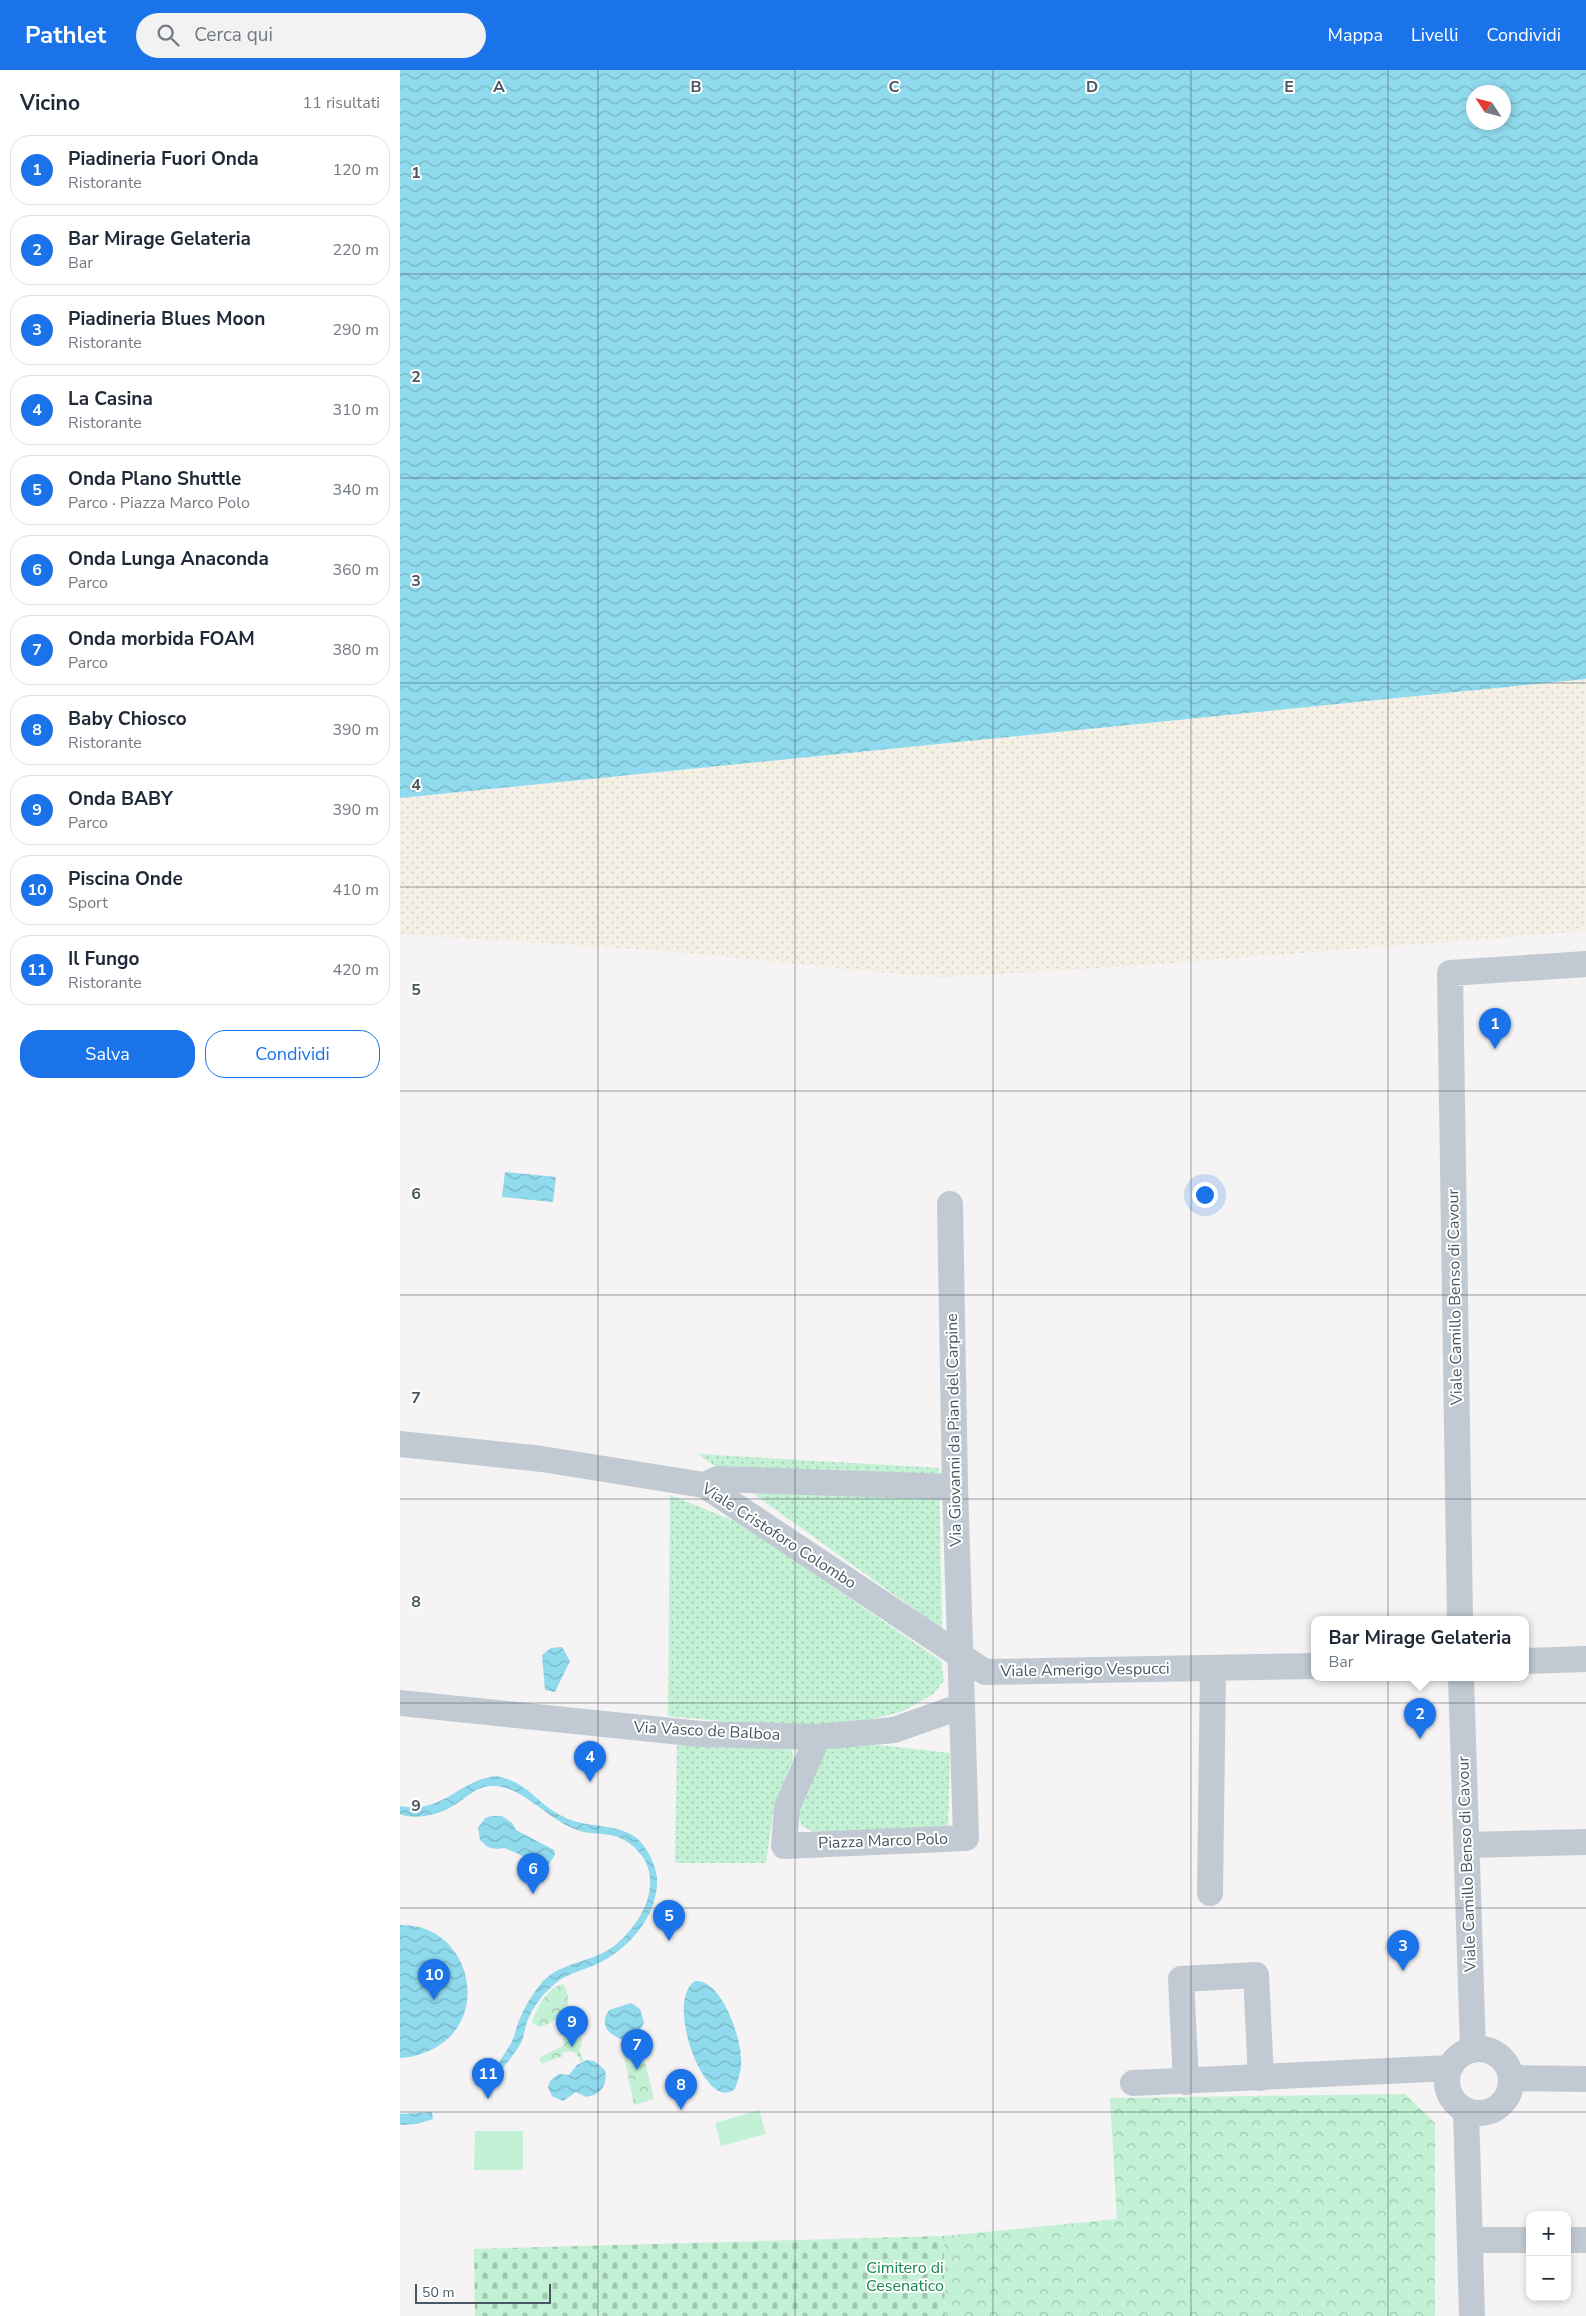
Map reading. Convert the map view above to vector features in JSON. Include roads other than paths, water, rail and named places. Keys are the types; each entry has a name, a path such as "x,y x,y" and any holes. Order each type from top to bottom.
{"street":[{"name":"Viale Camillo Benso di Cavour","path":"1460,1616 1450,973 1586,964"},
{"name":"Via Giovanni da Pian del Carpine","path":"950,1204 955,1486 961,1656"},
{"name":"Viale Cristoforo Colombo","path":"400,1444 542,1459 704,1485 961,1656"},
{"path":"704,1485 718,1479 955,1486"},
{"path":"961,1656 962,1706"},
{"name":"Viale Amerigo Vespucci","path":"961,1656 985,1672 1311,1666"},
{"path":"1529,1660 1586,1659"},
{"path":"1210,1893 1213,1668"},
{"name":"Viale Camillo Benso di Cavour","path":"1461,1681 1473,2050"},
{"name":"Via Vasco de Balboa","path":"400,1703 701,1734 818,1737 894,1730 962,1706"},
{"name":"Piazza Marco Polo","path":"818,1737 786,1807 784,1846 966,1838 962,1706"},
{"path":"1467,1845 1586,1842"},
{"path":"1186,2082 1181,1979 1256,1975 1261,2078"},
{"path":"1484,2049 1494,2052 1508,2068 1511,2078 1507,2096 1494,2109 1475,2112 1466,2110 1452,2096 1448,2088 1450,2068 1464,2053 1473,2050 1484,2049"},
{"path":"1133,2083 1186,2082 1450,2068"},
{"path":"1511,2078 1586,2079"},
{"path":"1466,2110 1472,2316"},
{"path":"1471,2240 1526,2240"},
{"path":"1571,2240 1586,2240"}],"water":[{"path":"400,70 1586,70 1586,679 400,798"},
{"path":"505,1172 556,1177 553,1202 502,1197"},
{"path":"562,1647 570,1661 555,1692 545,1690 542,1655 551,1648"},
{"path":"497,1776 518,1784 554,1812 564,1817 581,1823 617,1829 634,1836 643,1844 650,1855 657,1878 653,1904 641,1928 612,1956 566,1976 552,1987 532,2011 522,2041 515,2052 502,2069 494,2070 512,2041 526,2007 543,1981 559,1970 597,1956 614,1946 626,1935 644,1908 649,1893 650,1878 647,1864 638,1851 624,1840 619,1837 580,1831 558,1820 526,1798 505,1788 488,1786 482,1788 446,1810 433,1814 412,1817 400,1814 400,1806 428,1806 472,1783"},
{"path":"502,1816 512,1823 516,1830 554,1850 555,1855 547,1867 505,1848 496,1849 488,1847 480,1840 478,1828 485,1818"},
{"path":"400,1925 427,1930 448,1943 461,1963 467,1987 465,2011 454,2032 433,2049 402,2058 400,2058"},
{"path":"695,1981 705,1983 714,1989 728,2011 738,2038 741,2059 740,2071 735,2089 725,2093 711,2085 702,2073 688,2040 684,2004 687,1990"},
{"path":"631,2003 640,2009 644,2023 637,2035 623,2040 609,2032 605,2025 606,2015 609,2010"},
{"path":"587,2060 594,2061 605,2070 604,2085 599,2092 586,2097 576,2092 563,2101 552,2096 548,2087 550,2081 559,2074 569,2075 577,2065"},
{"path":"432,2112 433,2119 417,2124 400,2125 400,2114"}],"place":[{"name":"Piadineria Fuori Onda","path":"1495,1049"},
{"name":"Bar Mirage Gelateria","path":"1420,1739"},
{"name":"La Casina","path":"590,1782"},
{"name":"Onda Lunga Anaconda","path":"533,1894"},
{"name":"Onda Plano Shuttle","path":"669,1941"},
{"name":"Piadineria Blues Moon","path":"1403,1971"},
{"name":"Piscina Onde","path":"434,2000"},
{"name":"Onda BABY","path":"572,2047"},
{"name":"Onda morbida FOAM","path":"637,2070"},
{"name":"Il Fungo","path":"488,2099"},
{"name":"Baby Chiosco","path":"681,2110"}],"park label":[{"name":"Cimitero di Cesenatico","path":"905,2277"}]}
